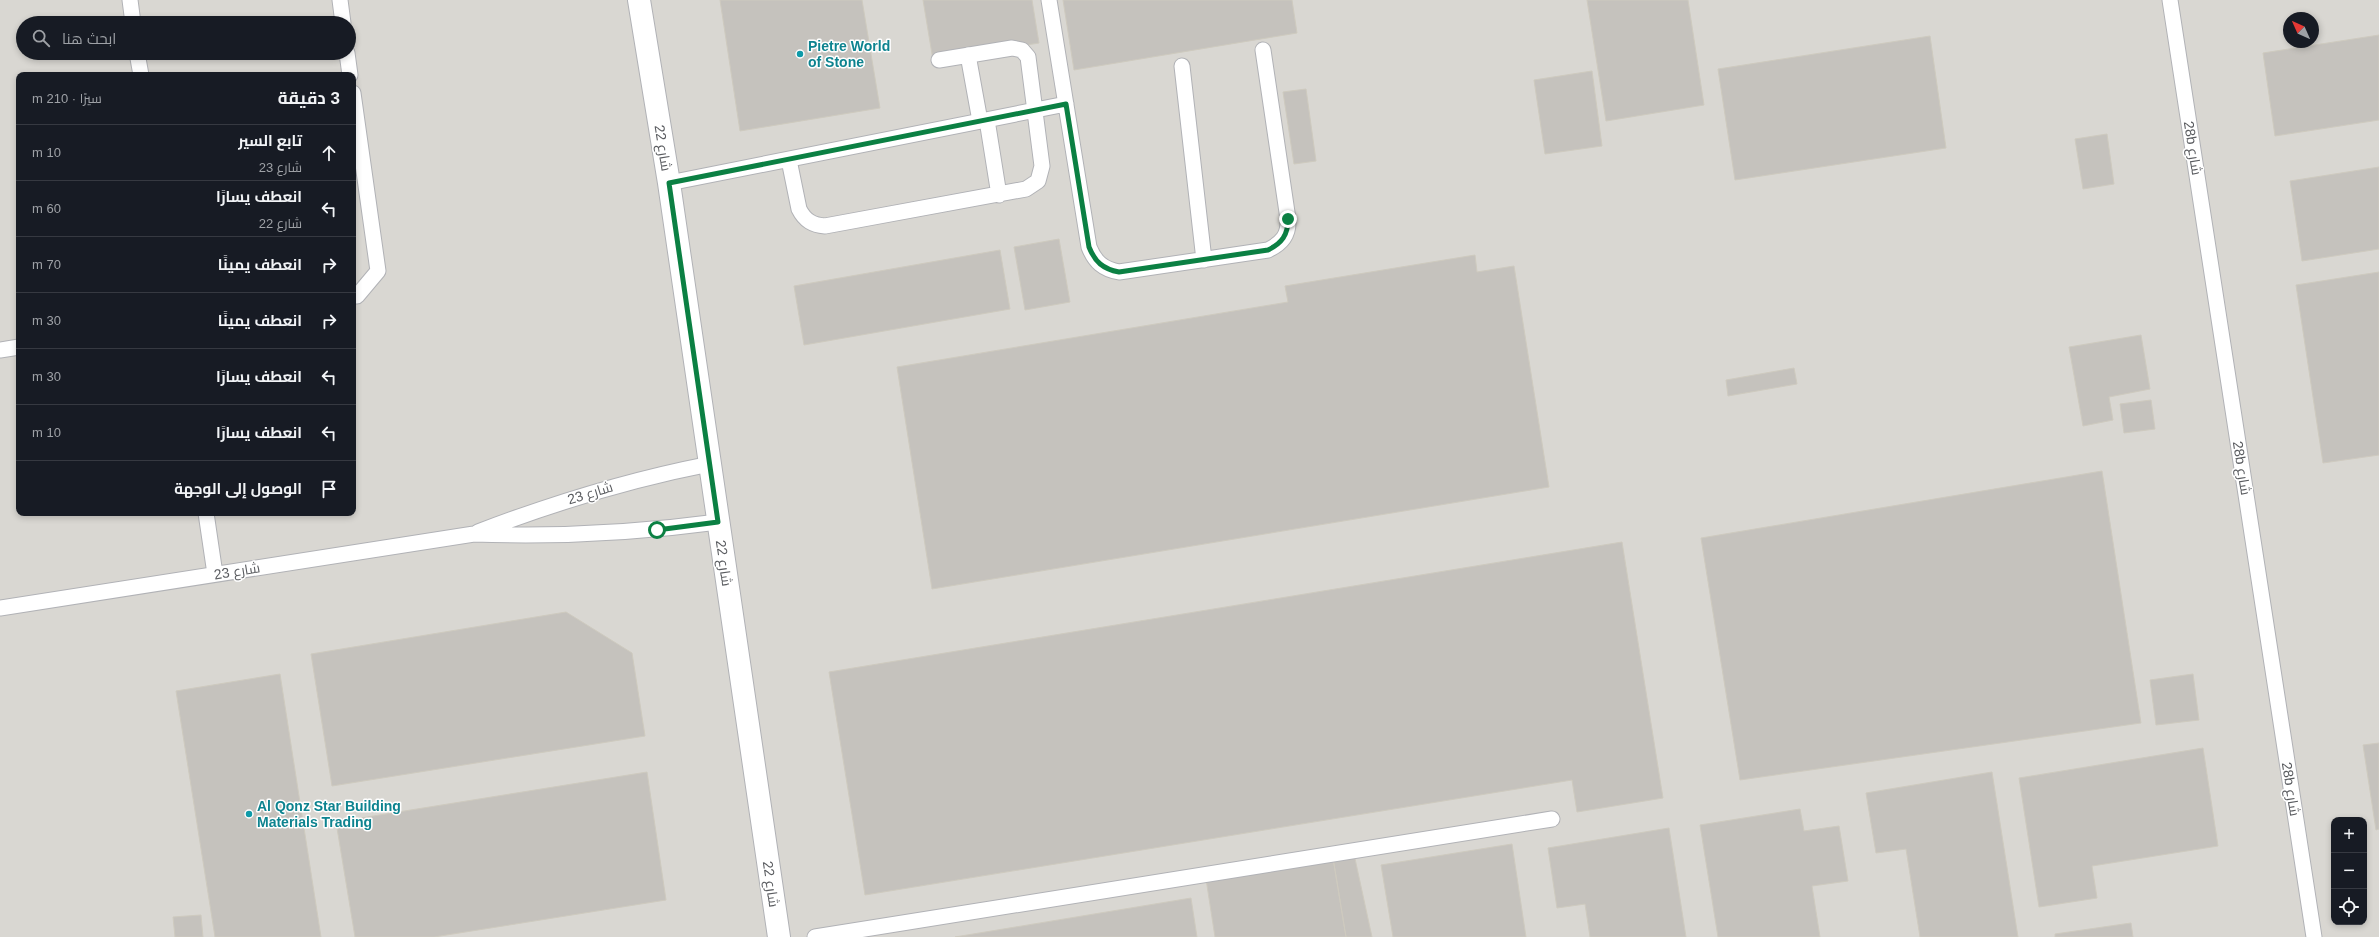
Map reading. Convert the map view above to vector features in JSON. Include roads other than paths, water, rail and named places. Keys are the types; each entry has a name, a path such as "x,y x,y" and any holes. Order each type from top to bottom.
{"street":[{"name":"شارع 22","path":"639,0 669,183 779,937"}],"lane":[{"path":"130,0 132,16"},
{"path":"340,0 342,16"},
{"path":"1049,0 1089,247 1093,257 1100,265 1119,272 1268,250 1278,245 1288,228 1263,50"},
{"name":"28b شارع","path":"2170,0 2314,937"},
{"path":"790,160 800,209 803,216 817,225 825,226 999,195 1033,186 1042,174 1036,110 1026,53 1012,48 939,60"},
{"path":"968,56 984,121 999,195"},
{"path":"138,60 140,72"},
{"path":"348,60 350,72"},
{"path":"1182,66 1204,260"},
{"path":"669,183 1066,104"},
{"path":"356,114 378,271 356,296"},
{"path":"0,350 16,347"},
{"name":"شارع 23","path":"474,534 531,511 590,492 649,476 710,464"},
{"path":"206,516 215,574"},
{"name":"شارع 23","path":"0,608 474,534 535,537 596,535 657,530 718,522"},
{"path":"815,937 1552,819"}],"place":[{"name":"Pietre World of Stone","path":"800,54"},
{"name":"Al Qonz Star Building Materials Trading","path":"249,814"}]}
